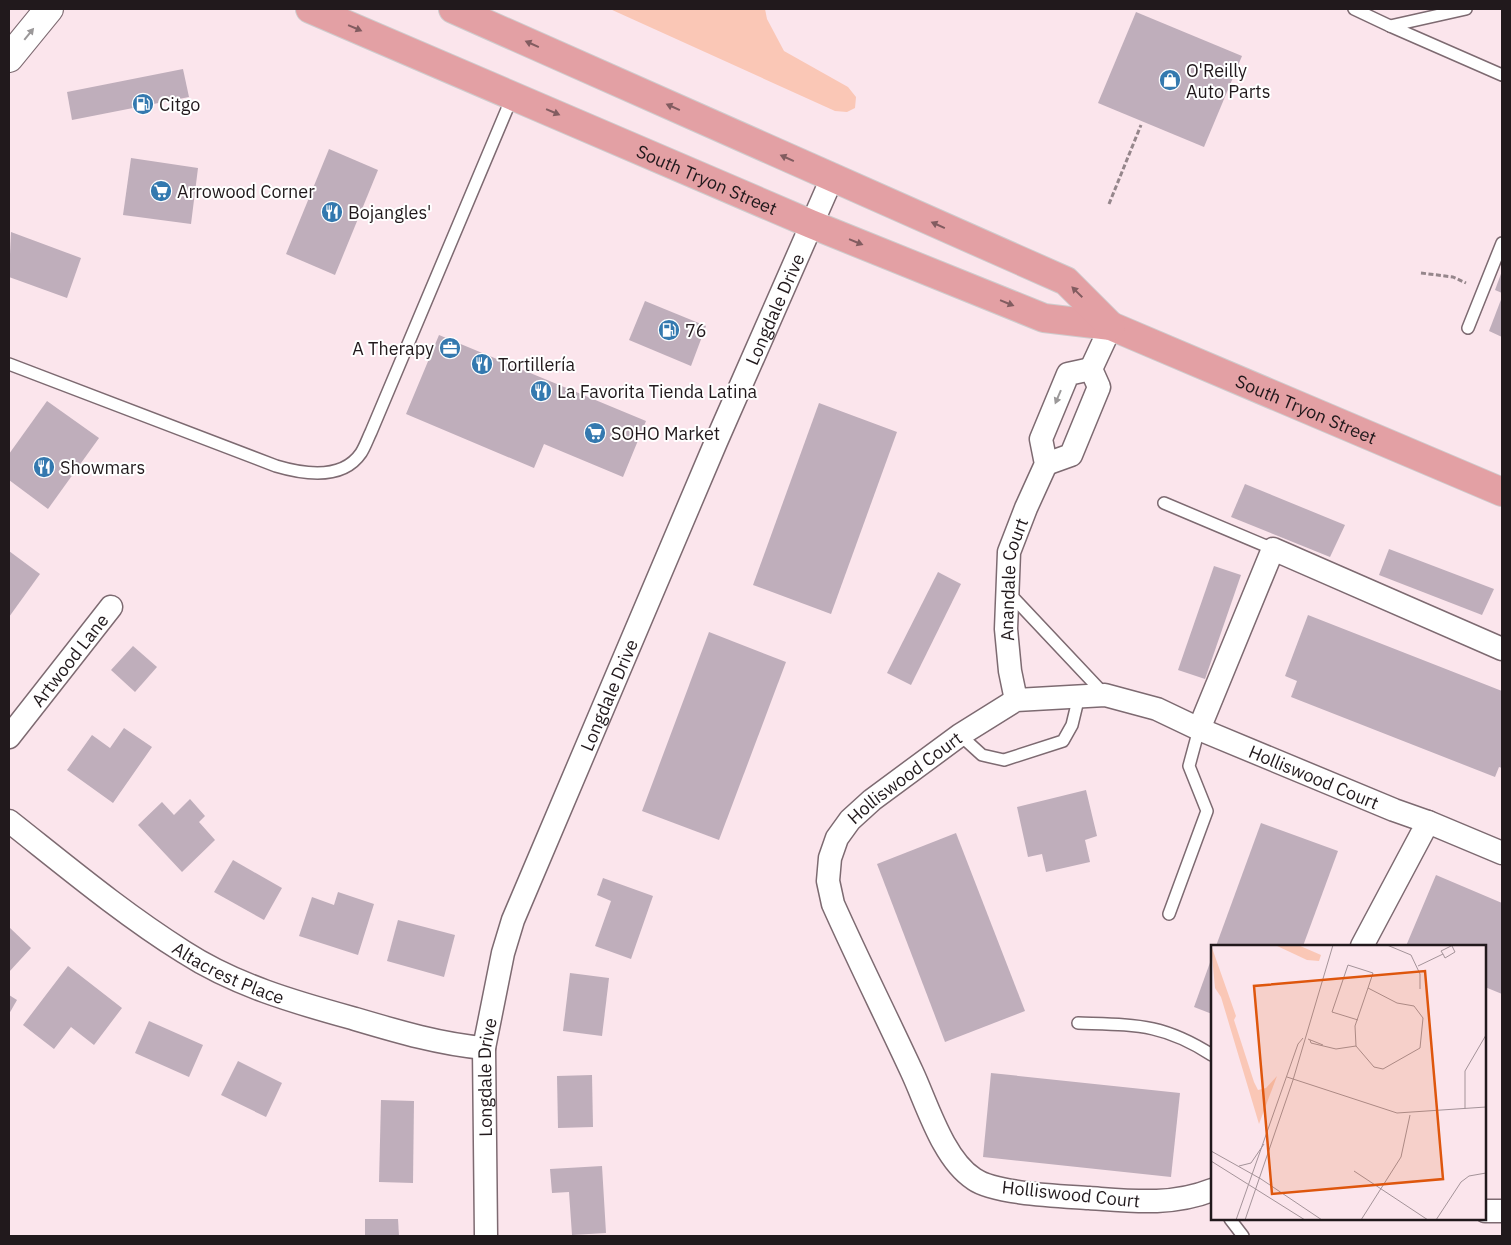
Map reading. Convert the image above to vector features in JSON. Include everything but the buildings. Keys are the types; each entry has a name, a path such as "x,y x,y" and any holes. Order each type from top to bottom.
{"main road":[{"path":"9,58 48,9"},
{"name":"South Tryon Street","path":"310,9 811,224 1044,318 1111,326 1502,492"},
{"name":"South Tryon Street","path":"453,9 1066,281 1111,326"}],"street":[{"name":"Longdale Drive","path":"486,1236 484,1048 503,953 520,903 832,178"},
{"path":"1091,369 1068,374 1041,439 1046,464 1071,455 1098,387 1091,369 1111,326"},
{"name":"Anandale Court","path":"1016,700 1010,671 1006,629 1006,590 1009,552 1046,464"},
{"path":"1198,729 1273,549 1502,649"},
{"name":"Artwood Lane","path":"9,737 110,607"},
{"name":"Holliswood Court","path":"1211,1192 1175,1200 1146,1202 1050,1195 1000,1188 974,1180 958,1165 936,1126 832,904 828,881 830,858 837,838 850,820 872,800 960,735 1016,700 1105,695 1157,709 1198,729 1502,853"},
{"name":"Altacrest Place","path":"9,821 122,910 185,953 238,981 303,1004 421,1038 484,1048"},
{"path":"1363,945 1428,822"},
{"path":"1486,1211 1502,1211"}],"lane":[{"path":"1354,9 1502,74"},
{"path":"1390,26 1466,9"},
{"path":"9,364 297,473 320,474 343,468 360,454 371,432 514,95"},
{"path":"1468,328 1502,243"},
{"path":"1164,503 1273,549"},
{"path":"1006,590 1105,695"},
{"path":"960,735 982,755 1004,760 1064,741 1072,725 1078,696"},
{"path":"1168,914 1207,811 1189,766 1198,729"},
{"path":"1078,1023 1143,1025 1173,1033 1211,1054"},
{"path":"1231,1220 1243,1236"}],"path":[{"path":"1109,204 1141,125"},
{"path":"1421,273 1453,277 1483,290"}],"shaded area":[{"path":"610,9 765,9 767,19 784,51 848,87 856,97 855,108 847,112 835,111"}],"place":[{"name":"O'Reilly Auto Parts","path":"1170,80"},
{"name":"Citgo","path":"143,104"},
{"name":"Arrowood Corner","path":"161,191"},
{"name":"Bojangles'","path":"332,212"},
{"name":"76","path":"669,330"},
{"name":"A Therapy","path":"450,348"},
{"name":"Tortillería","path":"482,364"},
{"name":"La Favorita Tienda Latina","path":"541,391"},
{"name":"SOHO Market","path":"595,433"},
{"name":"Showmars","path":"44,467"}]}
